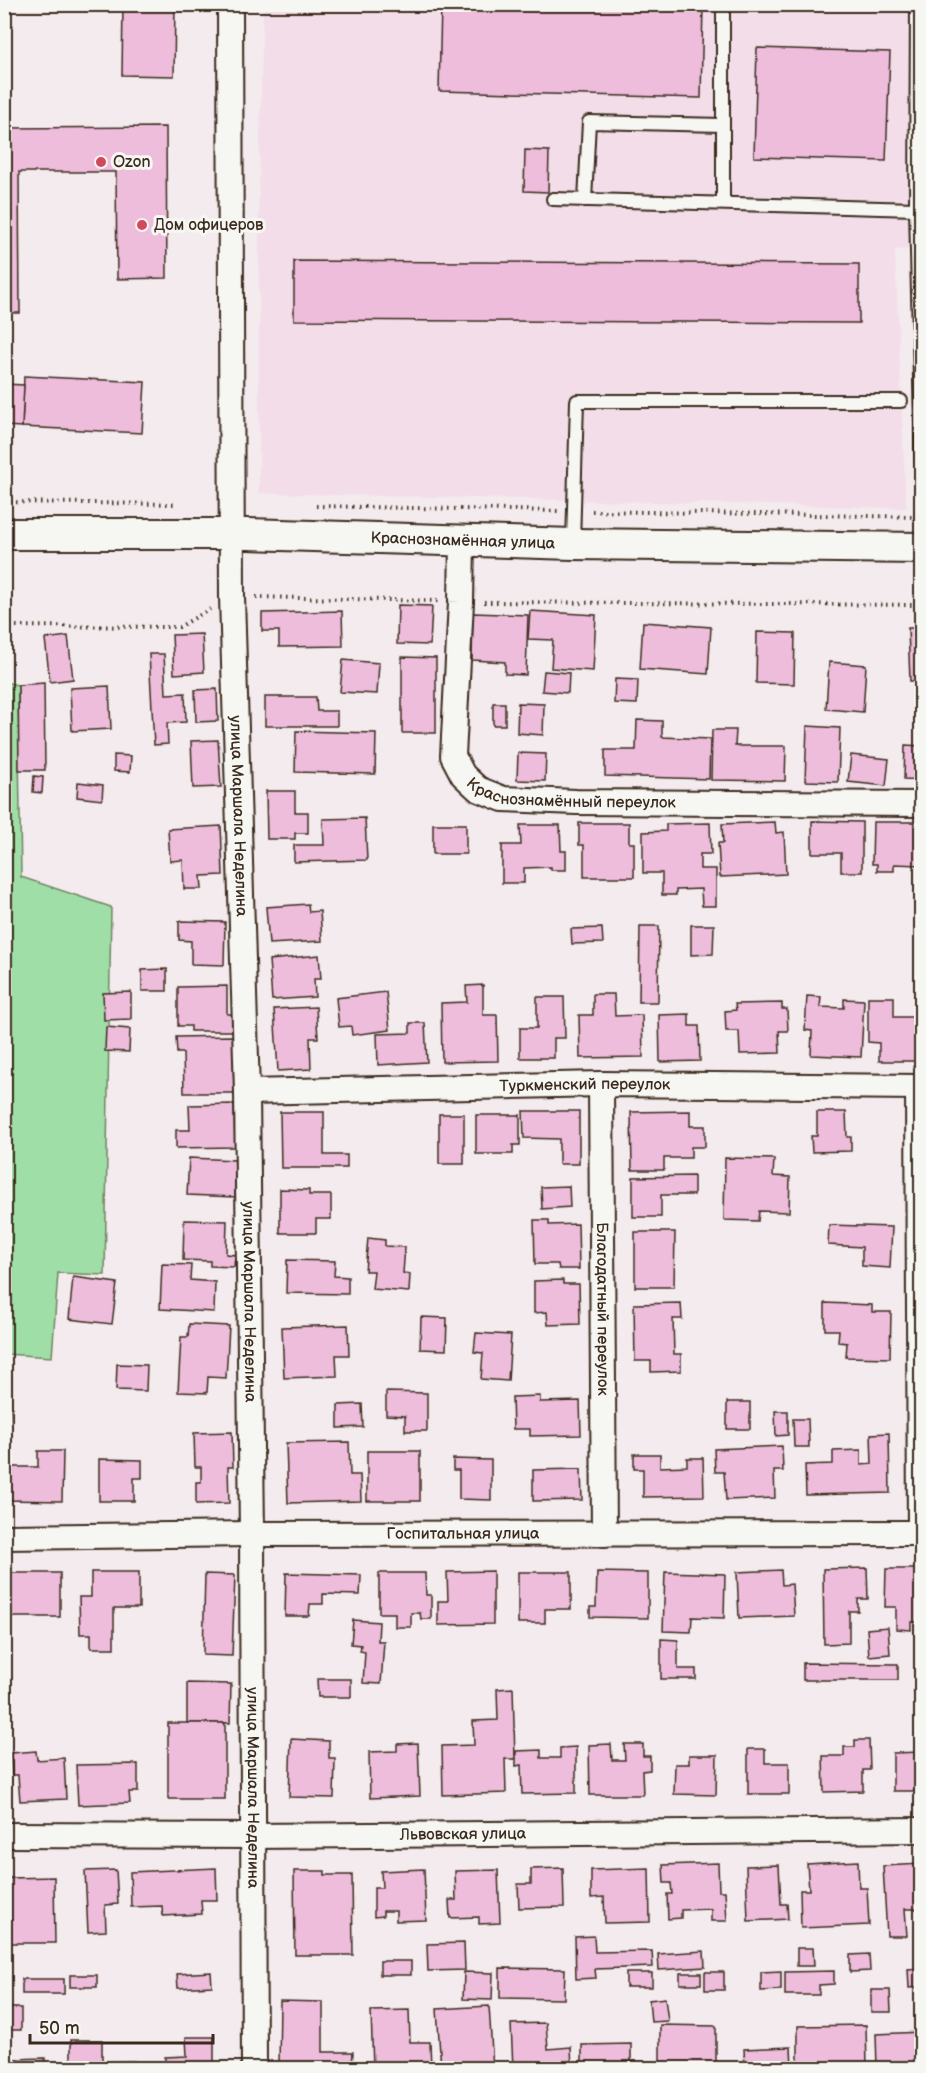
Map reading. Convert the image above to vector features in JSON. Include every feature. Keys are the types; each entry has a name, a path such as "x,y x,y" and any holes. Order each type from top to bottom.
{"street":[{"name":"улица Маршала Неделина","path":"230,4 233,620 248,1092 254,2068"},
{"name":"Краснознамённая улица","path":"4,534 232,534 573,544 921,548"},
{"name":"Краснознамённый переулок","path":"462,541 453,756 463,775 478,789 503,799 576,802 921,804"},
{"name":"Туркменский переулок","path":"248,1092 601,1084 920,1087"},
{"name":"Благодатный переулок","path":"601,1084 604,1534"},
{"path":"920,1087 921,1533"},
{"name":"Госпитальная улица","path":"4,1537 252,1534 921,1533"},
{"name":"Львовская улица","path":"4,1835 252,1836 921,1830"}],"lane":[{"path":"723,4 723,203"},
{"path":"917,4 916,209 921,464"},
{"path":"585,200 589,122 723,125"},
{"path":"554,199 916,209"},
{"path":"573,544 577,401 901,401"}],"path":[{"path":"4,502 184,504"},
{"path":"315,506 921,517"},
{"path":"461,602 921,605"}],"shaded area":[{"path":"263,5 921,5 921,248 895,250 906,508 259,493 259,187"}],"green space":[{"path":"4,682 18,685 21,877 111,907 105,1275 58,1273 52,1357 5,1354"}],"building":[{"path":"123,4 175,4 174,76 122,75"},
{"path":"441,4 703,4 701,98 439,91"},
{"path":"757,48 890,52 886,161 754,157"},
{"name":"Дом офицеров","path":"166,127 167,278 117,279 116,172 19,172 20,313 4,313 4,128"},
{"path":"525,150 549,151 548,192 524,191"},
{"path":"294,261 859,264 859,323 294,320"},
{"path":"24,376 145,382 142,433 22,427"},
{"path":"4,384 24,385 22,427 4,426"},
{"path":"398,605 432,606 430,645 397,644"},
{"path":"342,611 343,646 279,647 279,631 262,631 262,613"},
{"path":"530,611 596,615 593,671 551,668 553,640 528,639"},
{"path":"473,613 528,615 526,675 505,674 505,662 472,660"},
{"path":"643,622 711,627 708,674 640,669"},
{"path":"908,628 922,628 922,681 910,681"},
{"path":"757,632 795,633 794,684 756,683"},
{"path":"202,634 204,672 174,674 172,635"},
{"path":"68,636 73,679 50,682 45,639"},
{"path":"149,654 164,654 166,694 185,693 186,722 167,723 168,744 154,745"},
{"path":"402,657 436,658 436,733 402,733"},
{"path":"343,660 379,663 377,694 340,692"},
{"path":"829,662 866,665 863,712 826,709"},
{"path":"544,671 569,673 568,693 542,691"},
{"path":"615,679 638,680 637,704 614,703"},
{"path":"44,683 45,770 19,770 18,685"},
{"path":"109,686 111,729 72,731 70,688"},
{"path":"217,689 218,721 196,722 195,690"},
{"path":"265,697 316,697 317,711 337,711 337,726 265,726"},
{"path":"493,703 505,703 505,725 493,725"},
{"path":"518,703 544,704 543,735 517,733"},
{"path":"637,720 662,721 662,737 710,739 709,779 605,776 605,750 636,750"},
{"path":"807,726 840,728 838,782 805,781"},
{"path":"712,730 736,730 735,746 786,746 785,781 711,780"},
{"path":"296,731 376,733 375,774 295,772"},
{"path":"218,740 221,787 193,788 191,741"},
{"path":"905,745 922,746 922,780 904,779"},
{"path":"518,753 546,754 545,781 517,780"},
{"path":"114,755 131,756 130,772 114,771"},
{"path":"851,755 889,759 886,786 848,782"},
{"path":"34,776 43,777 42,793 33,792"},
{"path":"78,782 103,785 102,800 77,797"},
{"path":"266,791 295,791 295,812 308,812 308,833 295,833 295,839 267,839"},
{"path":"365,818 367,860 294,862 294,845 324,845 323,819"},
{"path":"812,821 862,822 862,872 841,872 841,853 812,853"},
{"path":"775,822 776,833 784,832 786,874 720,877 718,843 723,843 722,824"},
{"path":"873,822 922,822 921,865 894,864 894,871 877,871 877,864 872,864"},
{"path":"579,823 629,823 629,843 634,843 634,877 584,877 584,845 579,845"},
{"path":"710,823 711,854 700,854 700,869 716,869 716,906 702,906 701,889 676,890 676,895 662,895 662,873 643,873 643,832 666,831 666,824"},
{"path":"433,824 466,824 466,854 433,854"},
{"path":"520,825 560,825 561,851 566,851 566,870 551,870 551,867 524,868 524,883 502,883 502,845 521,845"},
{"path":"221,826 223,875 201,876 202,889 184,889 183,860 170,861 168,829"},
{"path":"308,904 309,912 320,911 322,941 269,944 266,907"},
{"path":"179,921 225,922 224,965 191,964 191,941 179,940"},
{"path":"691,925 714,925 713,954 691,955"},
{"path":"640,926 659,926 658,1002 639,1002"},
{"path":"602,928 603,943 572,944 571,929"},
{"path":"319,955 321,979 314,979 315,997 272,1000 269,960"},
{"path":"167,969 167,991 142,991 142,970"},
{"path":"483,985 483,1015 497,1015 498,1061 442,1062 441,1003 467,1002 466,986"},
{"path":"227,986 227,1014 234,1014 235,1031 191,1031 191,1026 178,1026 178,987"},
{"path":"131,992 131,1019 104,1020 103,993"},
{"path":"386,992 390,1030 352,1035 351,1026 339,1027 336,998"},
{"path":"593,994 614,994 615,1016 642,1015 643,1057 580,1058 579,1015 593,1015"},
{"path":"807,996 821,997 820,1007 844,1008 844,999 864,1000 861,1057 811,1055 812,1031 805,1030"},
{"path":"537,997 564,997 565,1038 554,1038 554,1058 520,1058 520,1028 537,1028"},
{"path":"868,997 894,997 894,1017 922,1017 922,1037 916,1037 916,1061 879,1061 879,1043 868,1042"},
{"path":"782,1003 782,1009 787,1009 788,1031 779,1031 780,1053 740,1054 739,1031 726,1031 725,1011 736,1010 735,1004"},
{"path":"316,1007 318,1038 310,1038 311,1069 278,1071 274,1009"},
{"path":"689,1014 689,1026 699,1026 700,1061 660,1062 659,1015"},
{"path":"410,1023 425,1023 427,1062 378,1065 377,1034 410,1033"},
{"path":"106,1027 130,1029 129,1052 105,1051"},
{"path":"233,1036 234,1093 184,1093 183,1053 177,1053 176,1037"},
{"path":"234,1104 235,1147 176,1148 176,1130 190,1130 189,1105"},
{"path":"523,1111 579,1111 579,1164 559,1164 559,1139 524,1138"},
{"path":"690,1111 690,1126 705,1126 705,1147 691,1147 691,1158 664,1158 664,1170 632,1170 631,1112"},
{"path":"280,1112 324,1112 324,1155 347,1155 347,1168 281,1168"},
{"path":"817,1112 846,1112 847,1137 851,1137 851,1151 812,1152 811,1136 817,1136"},
{"path":"439,1114 464,1114 464,1164 439,1164"},
{"path":"476,1115 520,1115 520,1145 513,1145 513,1154 476,1154"},
{"path":"189,1158 236,1160 235,1197 187,1195"},
{"path":"725,1158 774,1159 773,1176 790,1177 789,1212 759,1211 758,1221 724,1220"},
{"path":"694,1176 694,1195 661,1195 661,1217 633,1217 633,1177"},
{"path":"569,1186 570,1207 542,1209 541,1187"},
{"path":"280,1189 309,1190 309,1195 331,1195 331,1219 316,1219 316,1233 280,1233"},
{"path":"184,1220 227,1221 226,1254 235,1255 234,1267 210,1266 210,1261 183,1260"},
{"path":"534,1220 549,1220 549,1225 578,1224 579,1269 559,1269 558,1264 535,1264"},
{"path":"829,1225 892,1227 890,1268 862,1266 862,1247 828,1245"},
{"path":"635,1232 675,1232 674,1287 635,1287"},
{"path":"368,1238 385,1240 385,1246 405,1247 403,1273 410,1274 409,1292 372,1289 374,1271 365,1271"},
{"path":"287,1260 335,1261 334,1276 348,1277 348,1294 286,1293"},
{"path":"162,1264 191,1265 190,1280 215,1282 214,1312 160,1309"},
{"path":"73,1277 117,1283 112,1324 69,1319"},
{"path":"563,1280 563,1284 579,1284 580,1324 548,1325 547,1312 534,1313 534,1281"},
{"path":"681,1303 682,1319 673,1319 674,1354 681,1354 681,1371 651,1372 651,1361 635,1361 634,1304"},
{"path":"825,1303 872,1305 872,1312 891,1312 890,1358 846,1357 847,1343 838,1342 839,1330 825,1330"},
{"path":"421,1317 447,1318 446,1350 420,1349"},
{"path":"189,1324 229,1326 226,1378 208,1377 207,1393 178,1392 181,1337 188,1337"},
{"path":"348,1325 349,1355 336,1355 337,1376 284,1378 282,1327"},
{"path":"476,1333 511,1335 508,1381 481,1379 483,1353 474,1352"},
{"path":"117,1364 147,1365 146,1391 116,1390"},
{"path":"4,1376 11,1376 9,1428 4,1428"},
{"path":"386,1392 427,1393 427,1431 405,1431 405,1416 386,1415"},
{"path":"540,1396 540,1402 580,1401 581,1435 530,1436 530,1429 513,1429 512,1397"},
{"path":"727,1402 750,1402 750,1429 727,1429"},
{"path":"362,1404 363,1427 338,1428 338,1405"},
{"path":"775,1411 788,1411 788,1435 776,1436"},
{"path":"793,1419 808,1419 809,1447 794,1447"},
{"path":"232,1432 233,1467 228,1467 229,1503 196,1504 196,1482 201,1482 201,1467 195,1467 194,1433"},
{"path":"889,1433 890,1493 806,1495 805,1465 833,1464 833,1451 861,1450 861,1465 872,1464 871,1434"},
{"path":"349,1442 350,1475 360,1475 361,1501 288,1503 286,1443"},
{"path":"782,1446 783,1471 774,1471 775,1498 726,1500 724,1472 715,1472 714,1449"},
{"path":"38,1451 63,1451 62,1501 4,1500 4,1454 13,1454 13,1467 38,1467"},
{"path":"367,1451 420,1451 420,1501 367,1501"},
{"path":"634,1454 660,1454 660,1467 687,1466 687,1458 703,1458 704,1496 643,1497 643,1469 634,1469"},
{"path":"99,1459 142,1460 142,1478 134,1478 134,1501 99,1501"},
{"path":"453,1459 491,1460 491,1500 459,1499 459,1470 453,1470"},
{"path":"581,1469 582,1500 533,1501 533,1470"},
{"path":"867,1568 868,1599 858,1599 858,1611 849,1611 849,1643 824,1644 823,1569"},
{"path":"886,1569 922,1569 922,1622 911,1622 911,1630 896,1629 896,1607 885,1607"},
{"path":"781,1570 782,1585 792,1584 794,1616 739,1618 737,1572"},
{"path":"493,1571 493,1624 438,1625 438,1601 448,1601 447,1572"},
{"path":"91,1572 139,1572 139,1608 114,1608 114,1648 91,1648 91,1634 80,1634 79,1597 91,1597"},
{"path":"518,1572 571,1572 571,1609 545,1609 545,1623 518,1623"},
{"path":"597,1572 648,1573 648,1618 590,1617 590,1607 596,1607"},
{"path":"665,1572 725,1574 724,1618 692,1617 691,1632 663,1631"},
{"path":"4,1573 60,1573 60,1617 4,1617"},
{"path":"286,1573 361,1575 360,1595 323,1594 323,1604 310,1604 309,1616 285,1616"},
{"path":"379,1573 425,1573 426,1595 431,1595 431,1619 421,1619 420,1613 411,1613 411,1627 395,1627 395,1613 379,1613"},
{"path":"205,1574 235,1575 232,1656 203,1655"},
{"path":"353,1620 379,1622 378,1641 384,1641 381,1684 363,1683 365,1652 360,1651 361,1645 351,1644"},
{"path":"888,1627 890,1654 869,1656 867,1629"},
{"path":"661,1639 678,1640 678,1669 696,1669 696,1679 661,1679"},
{"path":"803,1663 898,1664 898,1680 803,1680"},
{"path":"317,1679 351,1679 351,1697 318,1697"},
{"path":"914,1679 922,1679 922,1693 914,1693"},
{"path":"187,1683 231,1684 230,1723 187,1723"},
{"path":"513,1688 515,1759 505,1759 506,1793 443,1795 442,1746 474,1745 473,1721 498,1720 497,1689"},
{"path":"168,1723 225,1723 225,1799 168,1799"},
{"path":"291,1739 329,1741 329,1758 335,1758 334,1798 289,1797"},
{"path":"855,1740 869,1740 870,1770 863,1770 863,1791 824,1792 823,1756 844,1756 844,1747 855,1747"},
{"path":"418,1743 420,1796 370,1798 369,1752 397,1751 397,1744"},
{"path":"611,1744 612,1760 625,1760 624,1744 643,1744 643,1756 650,1756 650,1770 642,1771 643,1795 590,1795 589,1745"},
{"path":"576,1747 576,1793 522,1794 521,1765 516,1766 516,1751 541,1750 541,1758 560,1758 560,1748"},
{"path":"748,1749 765,1749 765,1763 789,1763 789,1794 748,1794"},
{"path":"36,1751 37,1760 64,1758 66,1799 20,1801 18,1775 12,1775 11,1753"},
{"path":"922,1752 922,1791 893,1791 893,1753"},
{"path":"689,1755 717,1755 716,1795 674,1794 675,1764 689,1764"},
{"path":"138,1764 138,1792 129,1792 130,1803 78,1805 76,1765"},
{"path":"858,1861 859,1888 867,1888 869,1925 801,1928 800,1890 809,1890 807,1864"},
{"path":"718,1863 719,1891 725,1891 727,1921 711,1921 711,1909 681,1910 681,1918 668,1919 667,1894 672,1894 671,1883 664,1883 663,1865"},
{"path":"922,1864 922,1923 919,1923 918,1909 905,1909 907,1936 887,1936 883,1866"},
{"path":"779,1865 781,1904 787,1904 788,1919 748,1921 746,1866"},
{"path":"216,1868 217,1900 201,1900 202,1914 163,1916 162,1906 131,1907 130,1872"},
{"path":"563,1868 564,1907 519,1908 518,1884 531,1884 531,1869"},
{"path":"649,1868 650,1922 605,1923 604,1897 591,1898 591,1870"},
{"path":"424,1869 426,1920 396,1921 396,1911 383,1911 383,1916 374,1917 374,1888 382,1888 381,1871"},
{"path":"116,1870 118,1904 105,1905 106,1931 88,1932 85,1871"},
{"path":"498,1870 500,1923 479,1924 479,1917 450,1918 449,1900 456,1900 455,1871"},
{"path":"294,1871 325,1871 325,1875 352,1875 353,1955 295,1955"},
{"path":"54,1877 55,1943 9,1943 9,1878"},
{"path":"594,1936 595,1952 652,1951 653,1967 595,1969 596,1978 576,1979 575,1937"},
{"path":"464,1943 465,1970 428,1971 427,1944"},
{"path":"797,1948 813,1948 814,1966 797,1966"},
{"path":"704,1951 705,1967 659,1970 658,1954"},
{"path":"869,1954 870,1971 850,1972 850,1955"},
{"path":"380,1961 411,1961 411,1975 380,1975"},
{"path":"500,1968 565,1969 564,1999 500,1998"},
{"path":"922,1968 922,1987 909,1988 908,1969"},
{"path":"781,1971 781,1990 761,1991 761,1972"},
{"path":"834,1971 834,1984 819,1985 819,1995 785,1995 785,1972"},
{"path":"211,1972 212,1986 178,1988 177,1974"},
{"path":"464,1972 493,1973 492,2000 463,1999"},
{"path":"705,1972 724,1972 724,1990 705,1990"},
{"path":"626,1973 652,1973 652,1987 626,1987"},
{"path":"680,1973 701,1973 701,1984 680,1984"},
{"path":"70,1975 97,1975 97,1987 70,1987"},
{"path":"22,1979 64,1979 64,1994 22,1994"},
{"path":"871,1990 890,1990 891,2012 871,2012"},
{"path":"665,1998 668,2021 651,2022 649,2000"},
{"path":"280,2001 323,2002 323,2052 353,2052 352,2068 279,2068"},
{"path":"489,2006 493,2068 441,2068 437,2009"},
{"path":"4,2008 21,2008 21,2030 4,2030"},
{"path":"409,2010 410,2042 430,2042 431,2068 373,2068 371,2011"},
{"path":"546,2023 548,2049 571,2047 572,2068 513,2068 511,2024"},
{"path":"660,2025 716,2026 716,2068 660,2068"},
{"path":"866,2025 867,2068 798,2068 798,2026"},
{"path":"922,2032 922,2068 877,2068 876,2034"},
{"path":"186,2037 214,2037 214,2068 165,2068 165,2057 187,2056"},
{"path":"71,2040 102,2040 102,2062 134,2061 134,2068 71,2068"},
{"path":"631,2044 631,2068 582,2068 582,2045"},
{"path":"791,2047 792,2068 745,2068 744,2049"},
{"path":"45,2058 45,2068 13,2068 13,2059"}],"place":[{"name":"Ozon","path":"101,162"},
{"name":"Дом офицеров","path":"142,225"}]}
